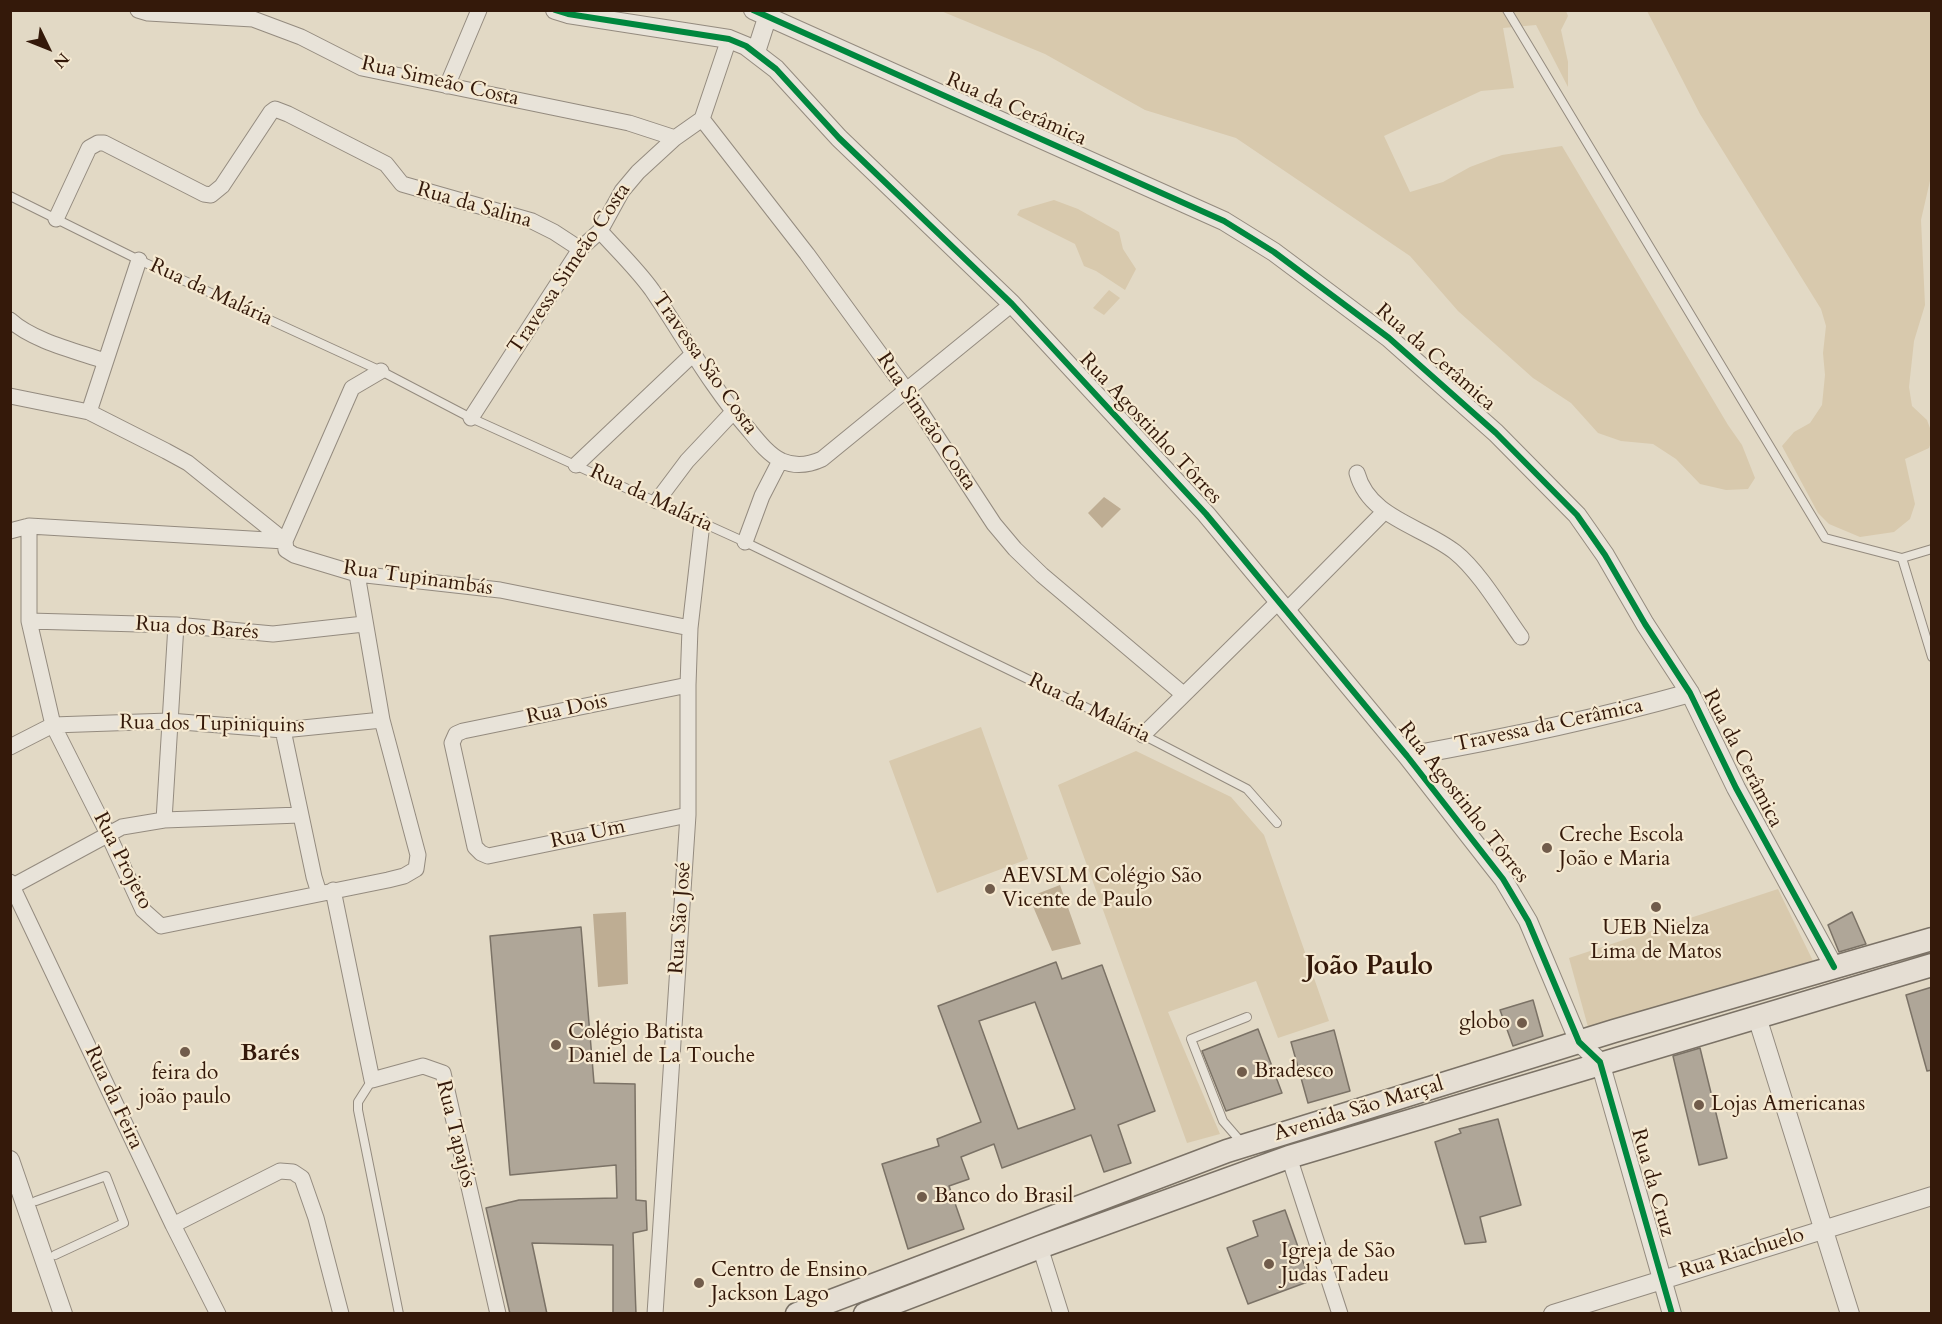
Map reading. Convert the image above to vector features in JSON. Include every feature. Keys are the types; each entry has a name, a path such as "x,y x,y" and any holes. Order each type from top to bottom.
{"main road":[{"name":"Avenida São Marçal","path":"797,1314 1245,1146 1579,1042 1932,939"},
{"name":"Avenida São Marçal","path":"865,1314 1040,1247 1289,1157 1600,1062 1932,965"}],"street":[{"name":"Rua Simeão Costa","path":"138,10 148,13 253,19 302,37 362,68 629,123 675,138"},
{"path":"447,86 479,10"},
{"name":"Rua Agostinho Tôrres","path":"555,10 568,14 729,39 756,52 776,69 839,138 1012,304 1206,514 1407,756 1517,900 1541,949 1579,1042"},
{"path":"756,52 760,14"},
{"name":"Rua da Cerâmica","path":"760,14 1224,221 1274,252 1336,296 1464,403 1525,460 1577,515 1605,555 1645,624 1690,693 1736,788 1834,967"},
{"path":"702,119 729,39"},
{"name":"Rua da Salina","path":"56,219 89,148 93,145 104,143 204,194 211,195 222,186 275,109 386,164 402,184 532,221 580,249"},
{"name":"Rua Simeão Costa","path":"702,119 807,254 907,392 994,524 1015,549 1042,574 1183,694"},
{"name":"Travessa Simeão Costa","path":"471,418 580,249 600,231 622,191 638,171 675,138 702,119"},
{"name":"Travessa São Costa","path":"600,231 651,288 692,355 733,412 762,446 780,460"},
{"path":"90,412 139,260"},
{"path":"745,542 762,496 780,460 801,465 822,459 907,392 1012,304"},
{"path":"10,320 19,328 36,336 105,361"},
{"path":"576,465 692,355"},
{"path":"10,531 29,526 285,541 351,388 381,371"},
{"name":"Rua Tupinambás","path":"10,396 90,412 188,463 285,541 286,550 294,555 357,574 500,590 690,628"},
{"path":"657,501 687,461 733,412"},
{"path":"1357,473 1360,487 1384,512 1456,553 1475,573 1521,638"},
{"path":"1143,735 1183,694 1384,512"},
{"name":"Rua São José","path":"655,1314 688,815 690,628 702,523"},
{"name":"Rua Projeto","path":"29,526 29,621 53,725 143,910 161,926 404,876 416,869 418,855 382,720"},
{"path":"357,574 382,720"},
{"name":"Rua dos Barés","path":"29,621 176,625 273,634 364,624"},
{"path":"164,820 176,625"},
{"name":"Rua Dois","path":"488,856 475,847 452,743 456,734 688,685"},
{"name":"Travessa da Cerâmica","path":"1407,756 1512,737 1617,713 1690,693"},
{"name":"Rua dos Tupiniquins","path":"10,747 53,725 169,721 283,730 382,720"},
{"path":"283,730 314,878 326,891 372,1080"},
{"path":"12,884 122,827 164,820 300,815"},
{"name":"Rua Um","path":"488,856 688,815"},
{"name":"Rua da Feira","path":"12,884 173,1225 218,1314"},
{"path":"1757,1017 1850,1314"},
{"path":"1579,1042 1600,1062"},
{"name":"Rua da Cruz","path":"1600,1062 1672,1314"},
{"name":"Rua Tapajós","path":"372,1080 423,1066 443,1073 498,1314"},
{"path":"1289,1157 1340,1314"},
{"path":"10,1160 30,1203 50,1257 63,1314"},
{"path":"173,1225 280,1171 293,1172 302,1178 316,1218 341,1314"},
{"path":"10,1193 51,1314"},
{"name":"Rua Riachuelo","path":"1553,1314 1932,1196"},
{"path":"1040,1247 1062,1314"}],"lane":[{"path":"1507,10 1825,538 1902,558 1932,549"},
{"name":"Rua da Malária","path":"10,196 139,260 381,371 471,418 745,542 1143,735 1247,789 1277,823"},
{"path":"1902,558 1932,657"},
{"path":"1245,1146 1223,1121 1191,1039 1246,1017"},
{"path":"372,1080 358,1102 358,1110 399,1314"},
{"path":"30,1203 106,1176 124,1223 50,1257"}],"shaded area":[{"path":"941,11 1566,11 1568,16 1561,30 1568,62 1568,87 1536,25 1503,28 1514,88 1481,91 1384,136 1410,192 1443,182 1470,167 1502,155 1562,146 1742,445 1755,478 1748,489 1726,490 1700,484 1676,459 1653,444 1621,441 1598,433 1571,403 1533,378 1458,311 1410,256 1236,138 1145,110 1045,54"},
{"path":"1647,11 1931,11 1932,172 1921,220 1925,305 1914,341 1909,387 1912,406 1927,420 1931,431 1931,442 1929,448 1905,459 1915,504 1910,519 1894,532 1860,537 1829,524 1818,513 1782,446 1794,432 1810,423 1822,405 1826,326 1821,309 1700,114"},
{"path":"1054,200 1078,209 1119,232 1123,249 1136,269 1125,290 1084,266 1075,244 1017,215 1020,210"},
{"path":"1109,290 1120,298 1104,315 1093,308"},
{"path":"1104,497 1121,509 1102,528 1088,513"},
{"path":"981,727 1028,859 937,893 889,761"},
{"path":"1136,751 1231,797 1264,835 1329,1021 1278,1038 1256,981 1168,1012 1220,1134 1187,1143 1058,785"},
{"path":"1060,885 1081,944 1052,951 1029,897"},
{"path":"1778,889 1813,961 1588,1027 1569,958"},
{"path":"626,912 628,984 598,987 593,914"}],"building":[{"path":"1852,912 1866,944 1839,952 1828,925"},
{"path":"581,927 594,1083 635,1084 636,1200 646,1201 647,1230 633,1233 636,1314 613,1314 613,1245 532,1243 547,1314 510,1314 486,1208 519,1200 617,1198 616,1165 510,1175 490,936"},
{"path":"1056,962 1062,979 1102,965 1155,1111 1118,1125 1131,1163 1104,1172 1091,1135 1002,1168 994,1144 961,1157 969,1179 949,1186 964,1229 908,1249 882,1164 939,1146 937,1139 981,1122 938,1006","holes":["1035,1002 1075,1109 1018,1129 979,1021"]},
{"path":"1932,987 1932,1070 1927,1071 1906,995"},
{"name":"globo","path":"1533,1000 1543,1036 1513,1046 1500,1010"},
{"name":"Bradesco","path":"1258,1029 1282,1093 1226,1111 1202,1051"},
{"path":"1334,1030 1350,1091 1308,1103 1291,1042"},
{"name":"Lojas Americanas","path":"1700,1048 1727,1158 1699,1165 1673,1056"},
{"path":"1498,1119 1521,1205 1480,1217 1486,1242 1465,1244 1435,1142 1461,1133 1459,1129"},
{"name":"Igreja de São Judas Tadeu","path":"1285,1210 1310,1281 1248,1304 1227,1248 1258,1236 1253,1221"}],"cycle path":[{"path":"555,10 568,14 729,39 746,46 776,69 839,138 1012,304 1206,514 1407,756 1503,879 1528,921 1579,1042 1600,1062 1672,1314"},
{"path":"753,10 1224,221 1274,252 1389,338 1496,433 1577,515 1605,555 1645,624 1690,693 1736,788 1834,967"}],"place":[{"name":"Creche Escola João e Maria","path":"1547,848"},
{"name":"AEVSLM Colégio São Vicente de Paulo","path":"990,889"},
{"name":"UEB Nielza Lima de Matos","path":"1656,907"},
{"name":"globo","path":"1522,1023"},
{"name":"Colégio Batista Daniel de La Touche","path":"556,1045"},
{"name":"feira do joão paulo","path":"185,1052"},
{"name":"Bradesco","path":"1242,1072"},
{"name":"Lojas Americanas","path":"1699,1105"},
{"name":"Banco do Brasil","path":"922,1197"},
{"name":"Igreja de São Judas Tadeu","path":"1269,1264"},
{"name":"Centro de Ensino Jackson Lago","path":"699,1283"}],"district":[{"name":"João Paulo","path":"1369,968"},
{"name":"Barés","path":"270,1054"}]}
